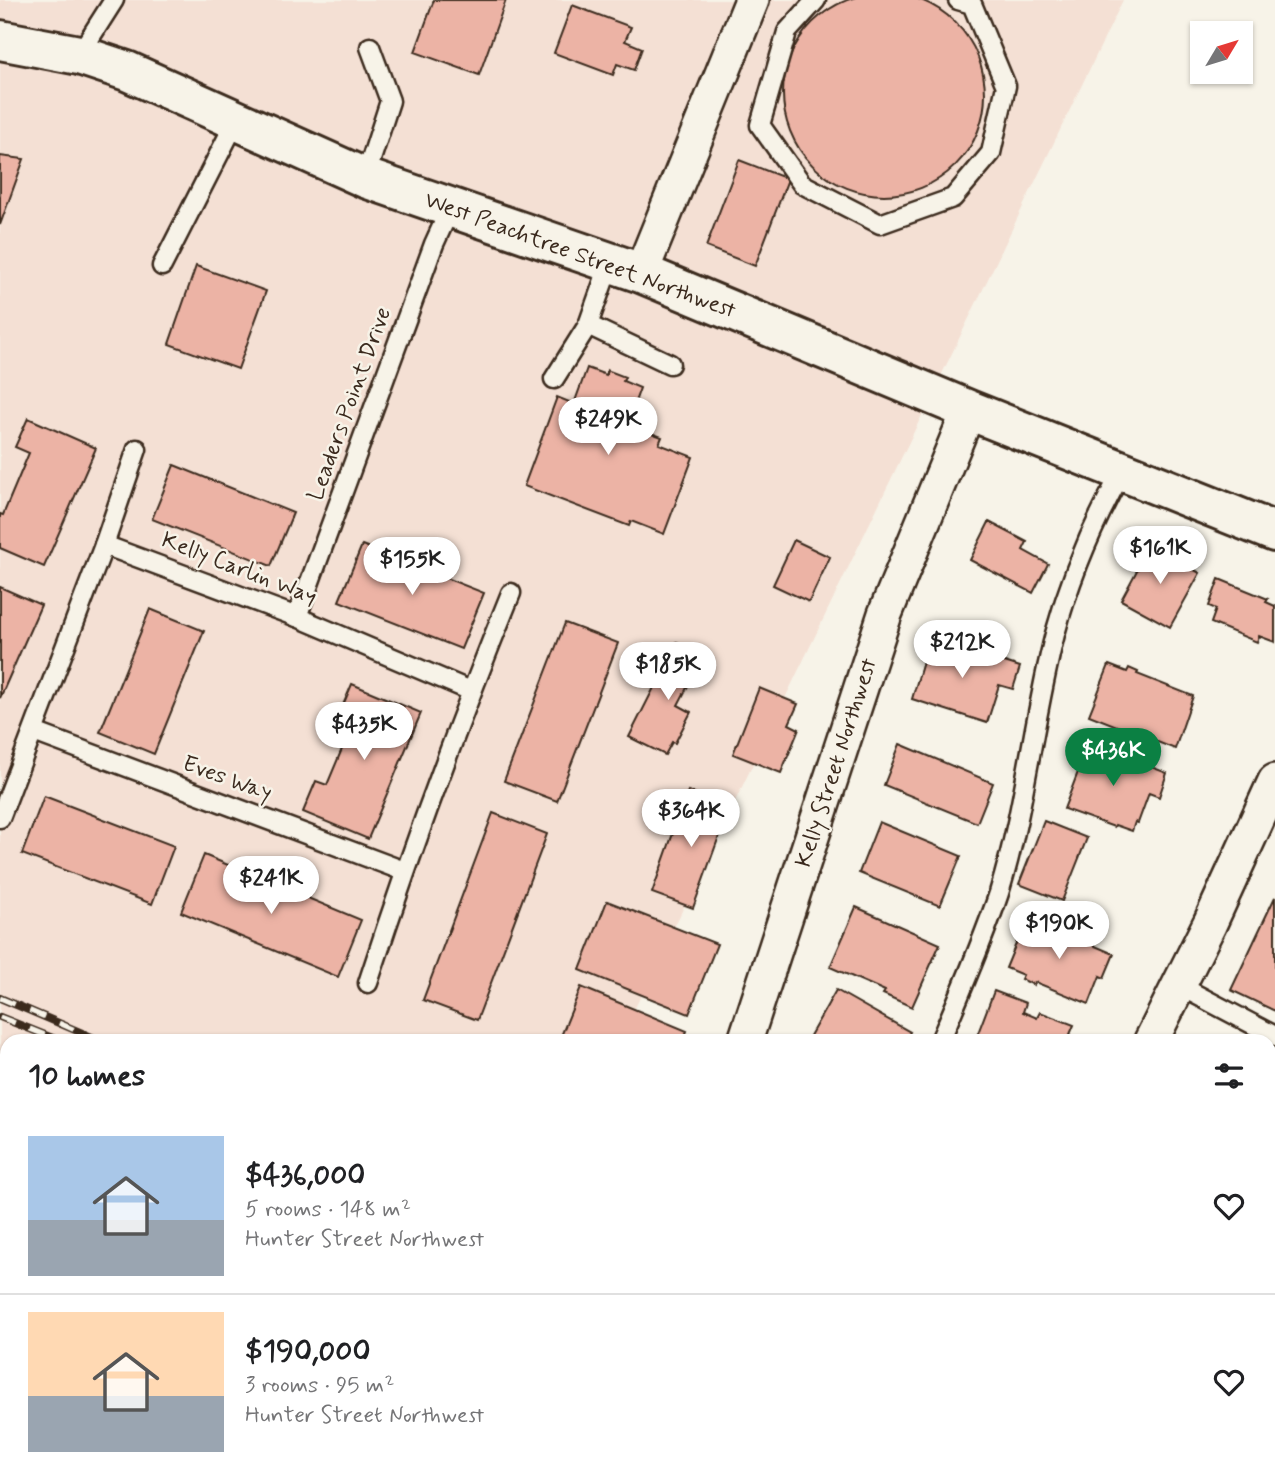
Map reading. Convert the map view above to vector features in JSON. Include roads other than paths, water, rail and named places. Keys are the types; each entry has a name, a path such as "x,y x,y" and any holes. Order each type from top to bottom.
{"street":[{"path":"625,268 752,0"},
{"name":"West Peachtree Street Northwest","path":"0,40 79,55 127,71 365,178 625,268 969,410 1275,532"},
{"name":"Kelly Street Northwest","path":"747,1034 885,614 969,410"},
{"path":"1154,1034 1210,923 1275,781"}],"lane":[{"path":"79,55 114,0"},
{"path":"816,0 787,32 760,125 802,184 880,223 953,198 991,153 1006,86 972,4 958,0"},
{"path":"365,178 390,101 370,47"},
{"path":"162,266 237,119"},
{"name":"Leaders Point Drive","path":"298,617 434,244 450,209"},
{"path":"554,379 625,268"},
{"path":"588,325 670,364"},
{"path":"0,818 104,544 137,449"},
{"path":"943,1034 999,893 1021,802 1055,635 1070,584 1122,472"},
{"name":"Kelly Carlin Way","path":"104,544 298,617 471,691"},
{"path":"368,983 404,871 471,691 511,593"},
{"name":"Eves Way","path":"34,732 404,871"},
{"path":"1178,985 1271,1034"}],"railway":[{"path":"0,998 85,1034"},
{"path":"0,1017 42,1034"}]}
